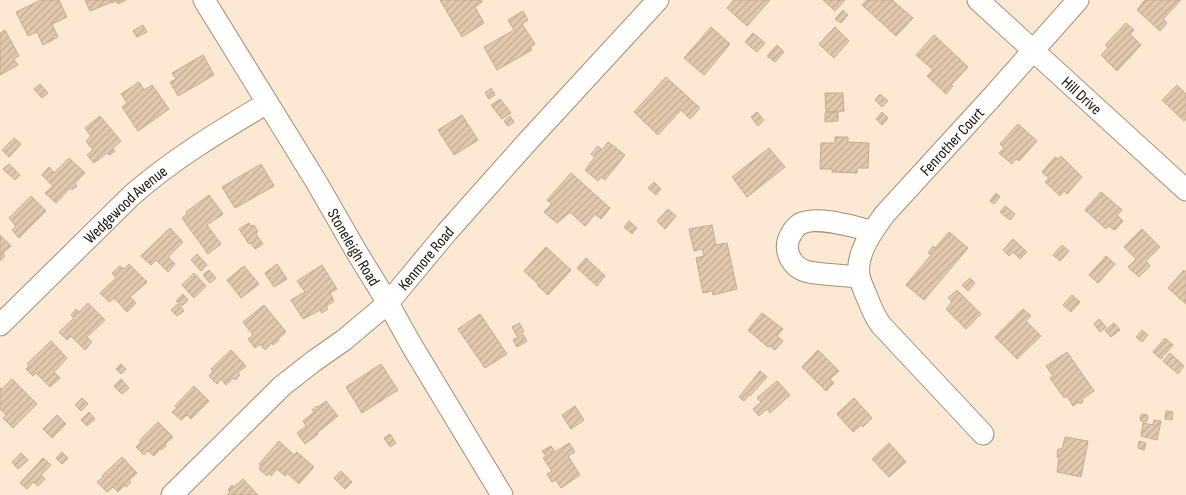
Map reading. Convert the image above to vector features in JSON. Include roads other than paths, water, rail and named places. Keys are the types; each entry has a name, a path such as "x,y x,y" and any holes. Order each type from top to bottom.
{"street":[{"name":"Stoneleigh Road","path":"204,0 316,183 502,495"},
{"name":"Kenmore Road","path":"172,495 282,386 344,340 388,303 447,232 658,0"},
{"name":"Hill Drive","path":"978,0 1186,190"},
{"name":"Fenrother Court","path":"983,434 875,317 859,277 860,259 872,231 884,215 1078,0"},
{"name":"Wedgewood Avenue","path":"0,326 132,195 153,177 182,156 266,103"},
{"path":"859,277 804,271 795,266 789,256 787,245 790,235 803,222 818,220 872,231"}]}
